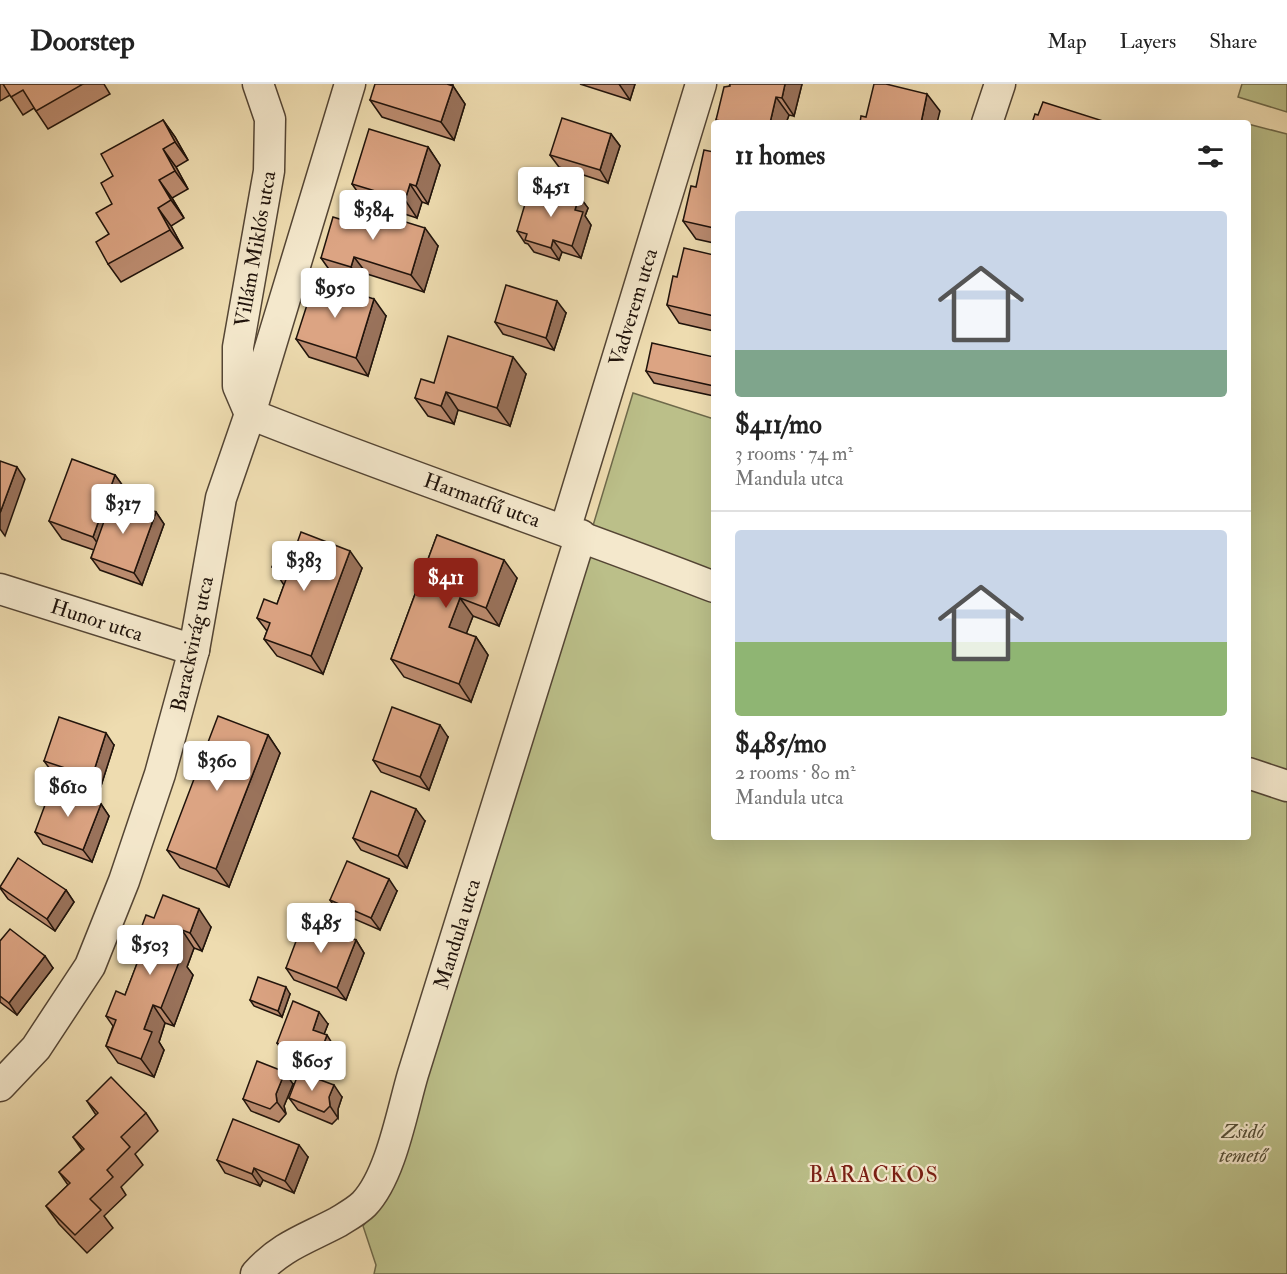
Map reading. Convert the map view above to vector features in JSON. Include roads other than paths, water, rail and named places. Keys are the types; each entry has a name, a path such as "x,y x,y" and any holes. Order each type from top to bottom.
{"street":[{"name":"Villám Miklós utca","path":"250,414 238,386 238,347 269,171 270,119 258,84"},
{"name":"Barackvirág utca","path":"0,1086 36,1048 90,966 124,881 160,774 194,650 221,498 250,414 350,84"},
{"name":"Vadverem utca","path":"573,533 701,84"},
{"path":"988,120 1000,84"},
{"name":"Harmatfű utca","path":"250,414 711,586"},
{"name":"Mandula utca","path":"256,1274 270,1258 292,1244 341,1220 364,1204 378,1187 390,1154 573,533"},
{"name":"Hunor utca","path":"0,589 194,650"},
{"path":"1251,774 1287,786"}],"district":[{"name":"BARACKOS","path":"874,1174"}],"park label":[{"name":"Zsidó temető","path":"1243,1143"}]}
